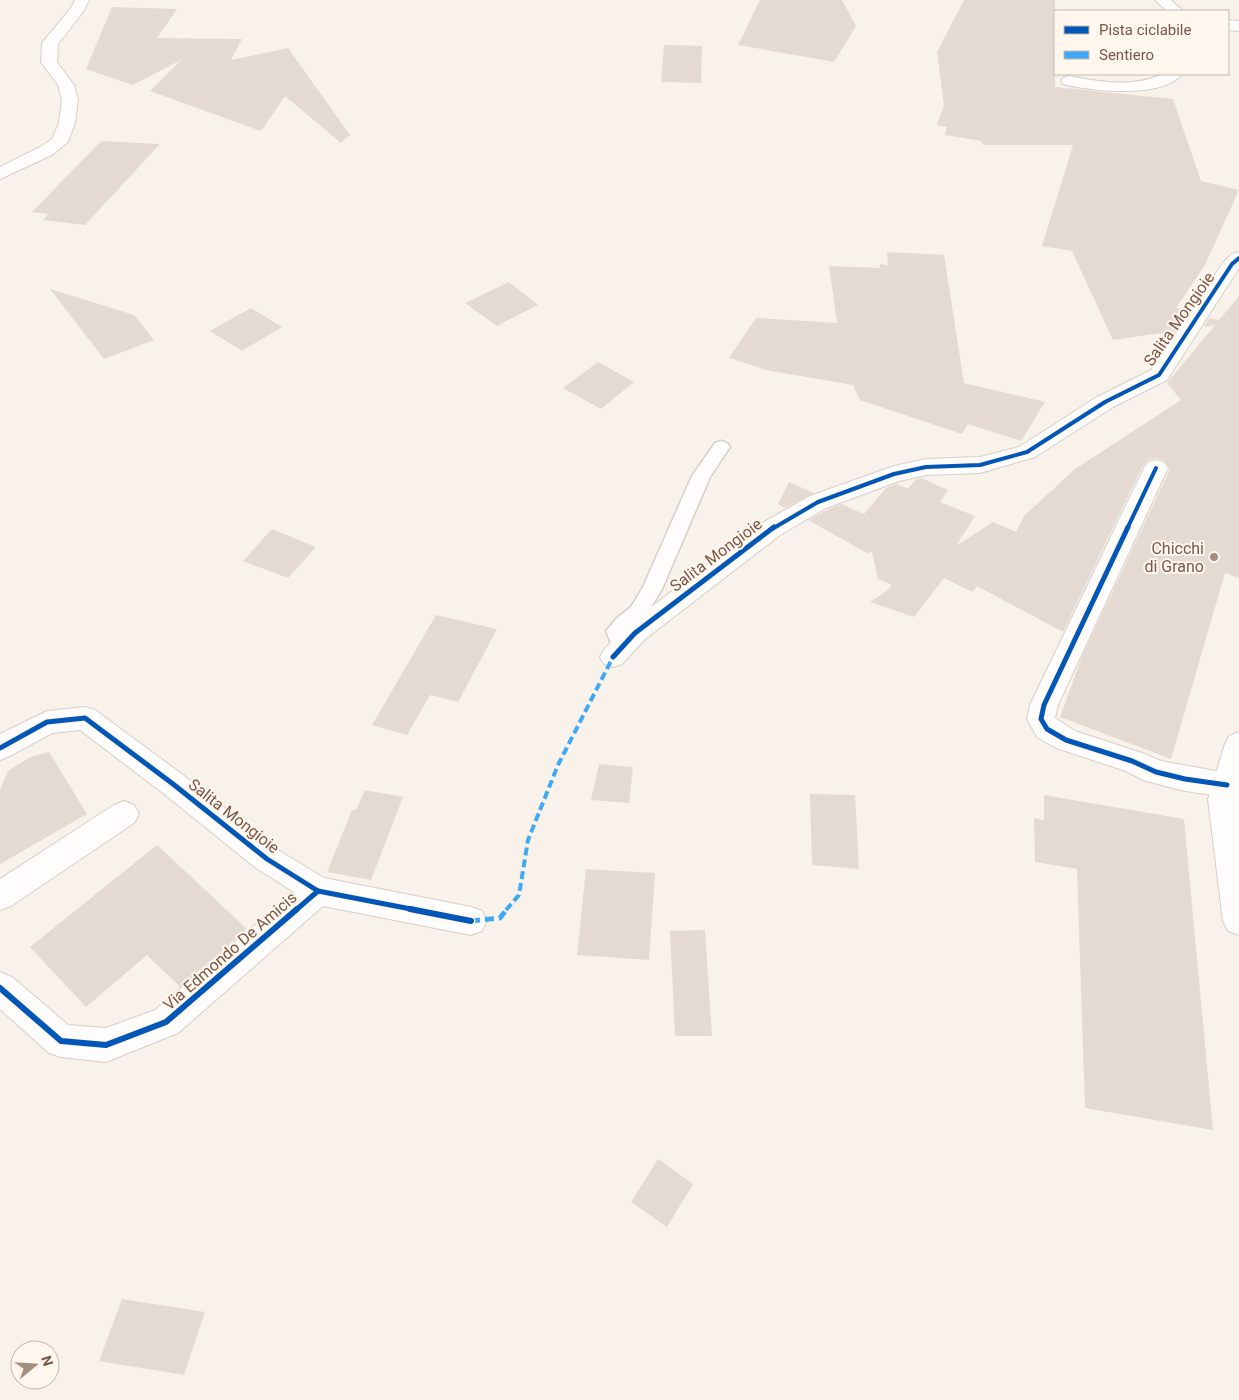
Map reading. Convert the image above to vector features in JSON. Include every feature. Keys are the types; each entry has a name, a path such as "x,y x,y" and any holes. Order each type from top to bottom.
{"street":[{"path":"0,174 46,151 59,142 66,123 70,100 66,85 49,62 50,43 78,9 82,0"},
{"path":"1162,0 1175,10"},
{"path":"1069,81 1112,87 1142,85 1165,80 1172,75"},
{"name":"Salita Mongioie","path":"617,652 635,633 771,529 818,502 894,474 926,467 980,465 1027,452 1105,402 1159,375 1232,264 1239,258"},
{"path":"1156,468 1044,704 1041,718 1047,729 1066,740 1132,761 1156,772 1184,779 1227,785"},
{"name":"Salita Mongioie","path":"0,748 47,722 85,718 173,784 267,859 318,891 471,921"},
{"path":"1239,744 1223,799 1239,921"},
{"path":"0,896 124,814"},
{"name":"Via Edmondo De Amicis","path":"0,988 61,1041 106,1045 166,1022 318,891"}],"lane":[{"path":"617,652 616,631 638,612 652,589 701,476 721,447"}],"building":[{"path":"760,0 842,0 856,26 834,62 738,45"},
{"path":"964,0 1055,0 1055,87 1173,99 1201,181 1239,190 1205,265 1176,308 1188,311 1175,331 1113,340 1072,251 1042,246 1073,145 983,145 981,141 945,135 947,127 937,125 944,105 937,52"},
{"path":"112,7 177,9 157,38 242,39 231,60 288,48 350,135 341,143 285,96 261,131 150,91 181,60 133,85 86,69"},
{"path":"664,45 702,46 701,83 661,82"},
{"path":"101,141 160,144 85,225 43,220 48,214 32,212"},
{"path":"887,252 944,255 964,383 1045,402 1021,441 968,424 962,434 860,400 853,385 766,370 729,358 756,318 837,323 829,266 880,268 880,264 888,265"},
{"path":"509,282 538,305 497,326 465,303"},
{"path":"50,289 134,315 154,340 104,359"},
{"path":"1239,296 1239,578 1225,573 1171,759 1060,717 1082,657 1170,469 1164,460 1156,458 1148,460 1142,467 1063,632 977,586 973,592 944,578 914,617 870,602 887,591 892,585 878,579 872,552 867,553 808,520 841,504 864,514 886,488 897,484 908,489 916,479 921,478 948,490 940,502 975,516 956,546 993,522 1016,532 1024,516 1075,469 1181,400 1167,383 1215,325 1204,327 1209,318 1219,320"},
{"path":"251,308 282,327 242,351 210,331"},
{"path":"598,362 634,382 601,409 563,388"},
{"path":"789,482 814,493 785,508 778,504"},
{"path":"272,529 316,547 288,578 243,561"},
{"path":"436,615 497,629 458,702 430,695 407,735 372,725"},
{"path":"49,752 87,814 0,864 0,790 8,771 30,757"},
{"path":"599,764 633,767 629,803 591,800"},
{"path":"365,790 403,797 371,880 327,872 352,810 356,810"},
{"path":"810,794 855,795 859,869 812,865"},
{"path":"1044,795 1184,819 1213,1130 1085,1108 1077,869 1035,862 1034,818 1044,820"},
{"path":"157,845 247,929 180,987 147,955 86,1007 30,947"},
{"path":"586,869 655,873 649,960 577,955"},
{"path":"705,930 712,1036 675,1036 670,931"},
{"path":"658,1159 693,1184 667,1227 631,1202"},
{"path":"122,1299 205,1312 184,1375 99,1361"}],"marked path":[{"path":"471,921 500,918 519,895 528,840 558,765 613,657"}],"cycle path":[{"path":"613,657 635,633 771,529 818,502 894,474 926,467 980,465 1027,452 1105,402 1159,375 1232,264 1239,258"},
{"path":"1156,468 1044,705 1041,719 1047,729 1066,740 1132,761 1156,772 1185,779 1227,785"},
{"path":"0,748 47,722 85,718 173,784 267,859 318,891 471,921"},
{"path":"0,988 61,1041 106,1045 166,1022 318,891"}],"place":[{"name":"Chicchi di Grano","path":"1214,557"}]}
